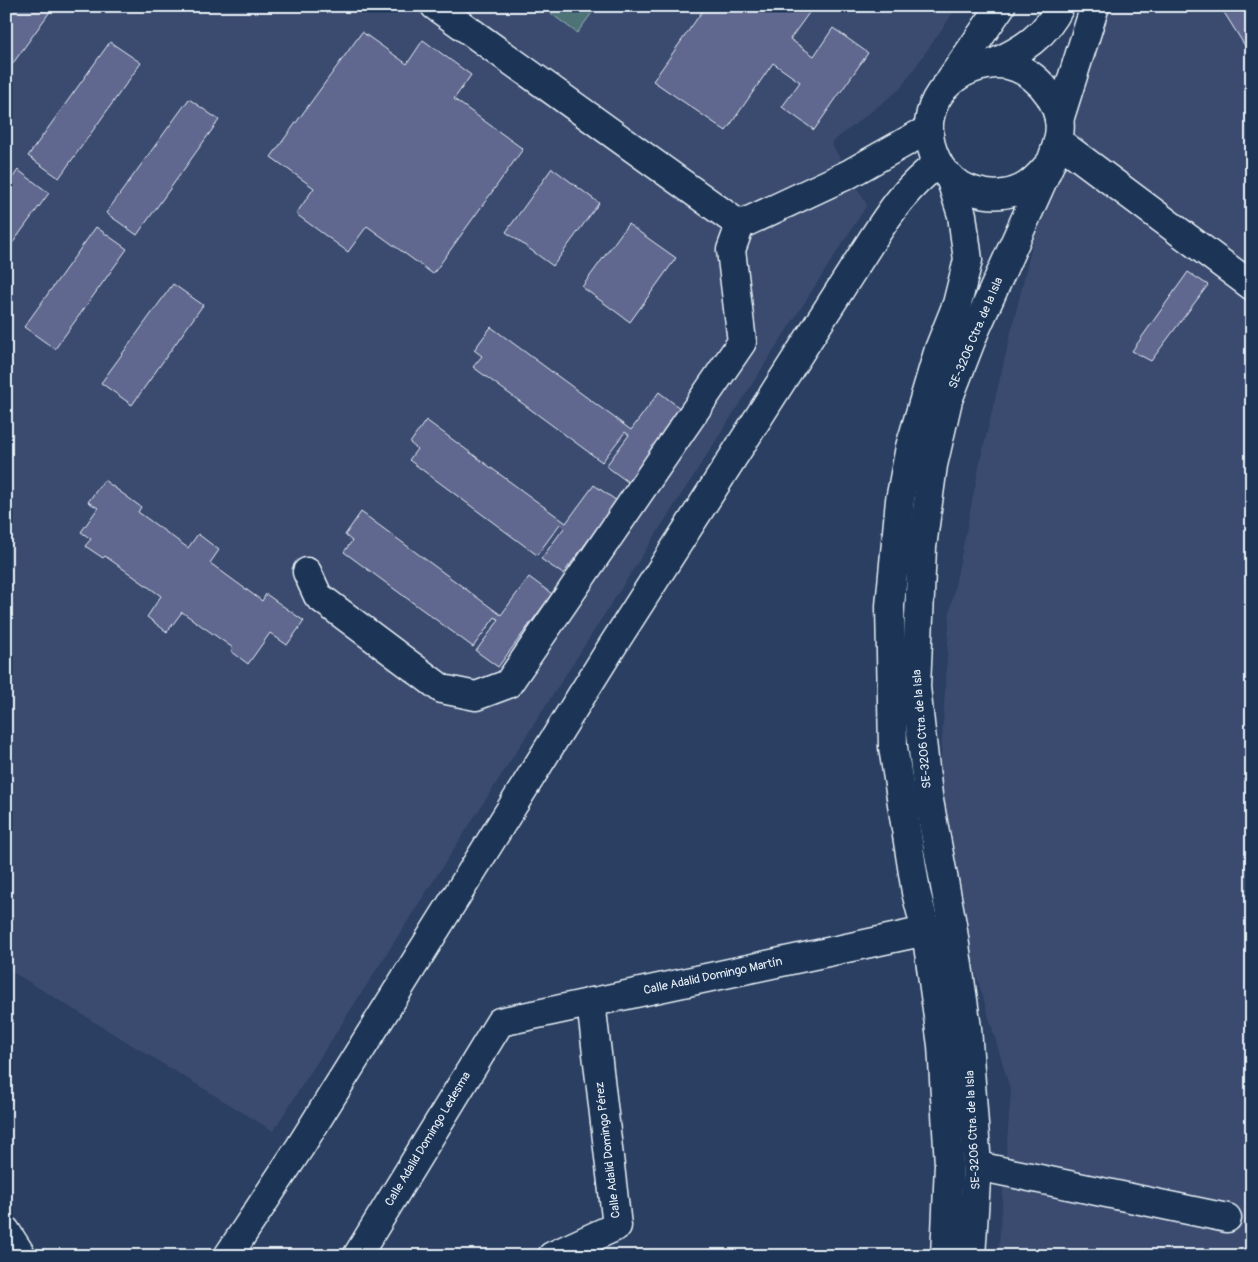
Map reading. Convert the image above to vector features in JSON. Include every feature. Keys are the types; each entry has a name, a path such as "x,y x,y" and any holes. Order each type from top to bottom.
{"street":[{"path":"435,6 740,225"},
{"path":"950,80 1001,6"},
{"path":"994,63 1024,49 1042,35 1060,6"},
{"path":"228,1256 300,1147 613,645 900,196 918,178 944,170 965,188 984,194 1004,194 1022,188 1038,177 1056,141 1091,14"},
{"name":"SE-3206 Ctra. de la Isla","path":"945,1256 949,1164 942,1045 926,931 916,892 893,747 890,606 900,500 910,448 939,349 957,304 968,260 962,214 930,142 929,119 936,98 950,80 971,68 994,63 1017,67 1037,79 1052,97 1056,141 974,333 948,400 933,465 922,548 916,687 928,796 952,924 967,1028 977,1166 971,1256"},
{"path":"307,572 318,596 442,689 476,696 508,684 742,342 731,250 740,225 849,174 930,131"},
{"path":"1056,141 1252,286"},
{"name":"Calle Adalid Domingo Martín","path":"500,1022 926,931"},
{"name":"Calle Adalid Domingo Pérez","path":"552,1256 617,1226 591,1002"},
{"name":"Calle Adalid Domingo Ledesma","path":"357,1256 500,1022"},
{"path":"977,1166 1227,1218"},
{"path":"6,1231 22,1256"}],"shaded area":[{"path":"6,6 958,6 900,89 831,143 867,205 273,1131 6,968"},
{"path":"1099,6 1252,6 1252,1256 998,1256 1011,1092 936,838 950,610 982,453 1071,84"}],"green space":[{"path":"541,6 597,6 577,33"}],"building":[{"path":"8,6 54,6 6,73 6,9"},
{"path":"706,6 814,6 790,39 814,56 833,28 868,53 814,130 782,107 800,82 773,63 726,131 653,81"},
{"path":"1220,6 1252,6 1252,57"},
{"path":"362,32 407,64 423,40 471,75 454,99 523,149 433,274 367,226 348,252 296,214 314,188 271,157"},
{"path":"110,42 141,63 59,178 28,156"},
{"path":"189,99 219,120 137,235 106,213"},
{"path":"552,168 599,203 553,266 506,232"},
{"path":"18,170 49,193 6,252 6,187"},
{"path":"628,224 676,258 630,322 582,287"},
{"path":"96,227 127,249 55,349 24,327"},
{"path":"1188,272 1208,285 1151,361 1132,351"},
{"path":"173,284 203,305 132,405 101,383"},
{"path":"491,327 631,430 659,392 681,409 628,482 606,466 629,435 625,432 602,462 473,367 482,356 474,350"},
{"path":"426,420 566,523 594,485 617,501 563,574 541,559 564,528 560,524 537,555 409,460 417,449 410,443"},
{"path":"104,480 141,507 138,512 188,548 198,534 219,550 210,563 262,601 266,594 304,621 287,645 270,633 248,664 231,651 233,648 182,612 167,632 147,617 161,596 105,556 103,558 85,546 91,539 81,532 98,508 88,502"},
{"path":"361,512 501,615 529,577 552,594 498,667 476,651 499,620 495,617 473,647 344,552 352,541 345,535"}]}
